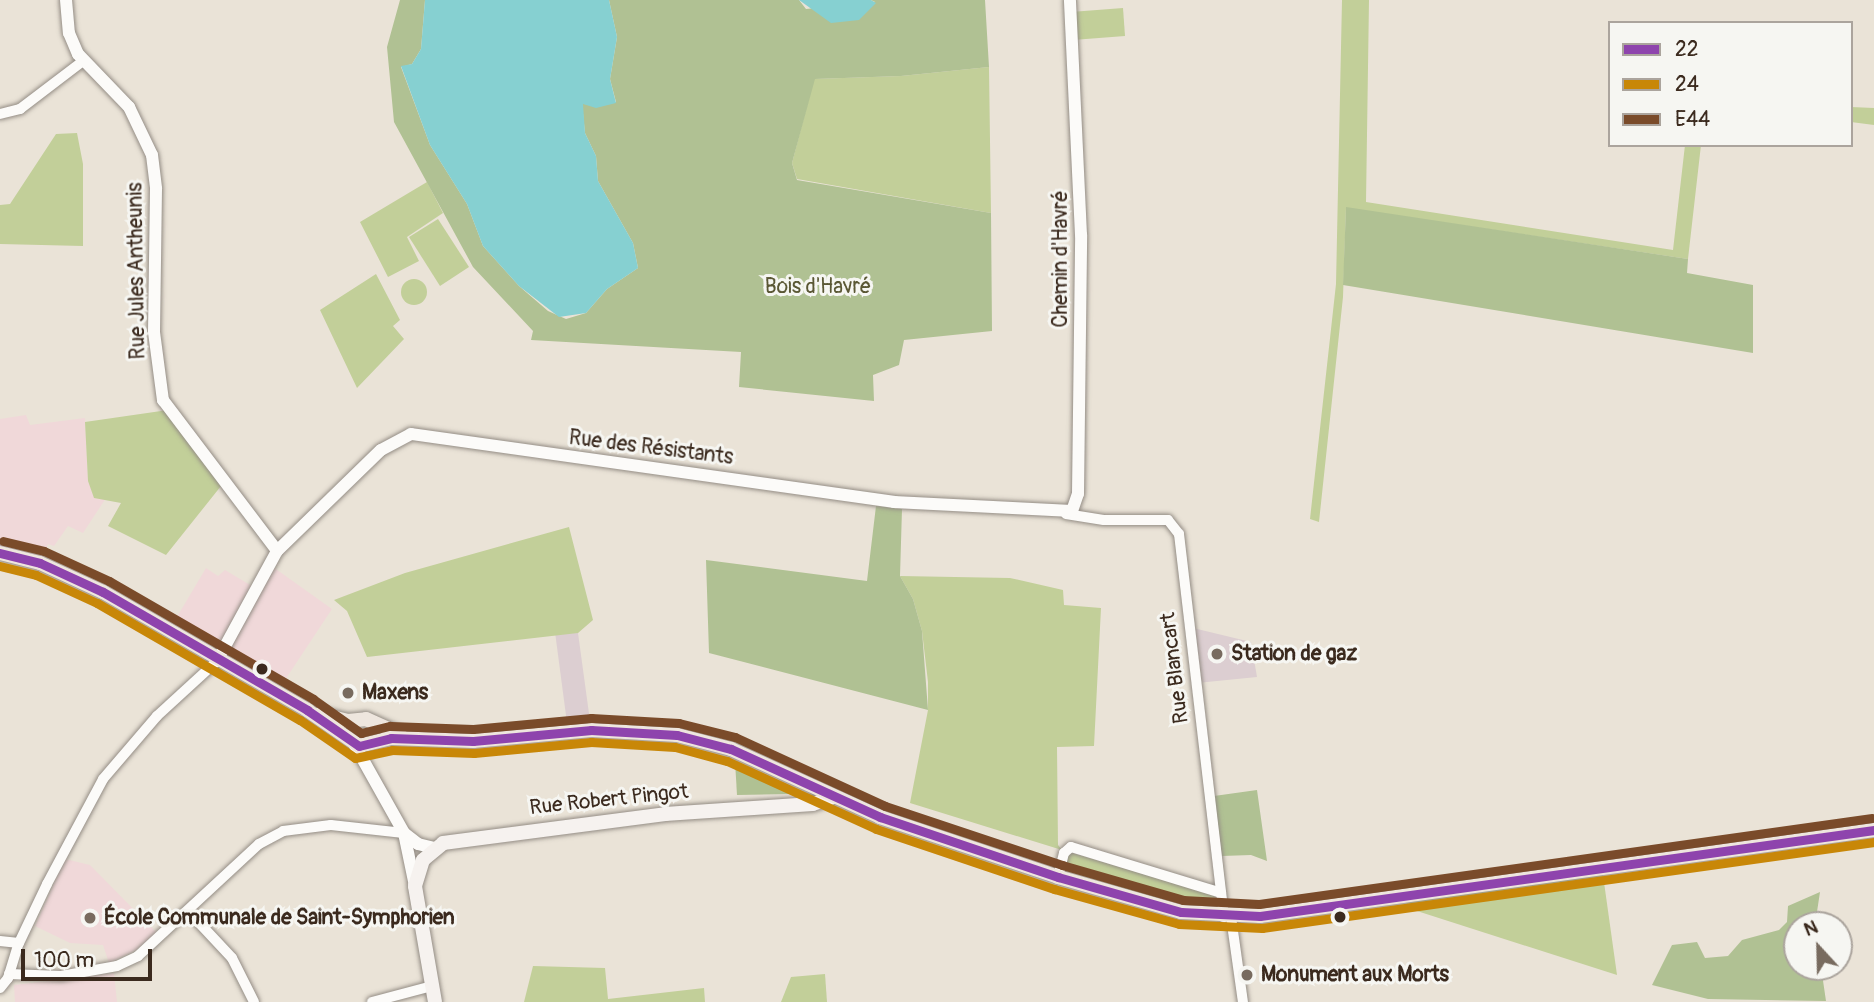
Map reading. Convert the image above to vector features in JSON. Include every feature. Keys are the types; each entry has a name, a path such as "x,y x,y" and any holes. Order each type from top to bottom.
{"main road":[{"path":"0,553 85,582 217,661 307,710 351,740 371,742 415,738 473,741 614,729 677,735 731,749 833,797 1058,877 1150,906 1227,917 1874,830"},
{"path":"307,710 363,721 415,738"},
{"path":"351,740 349,728 363,721"},
{"path":"363,721 375,731 371,742"},
{"name":"Rue Robert Pingot","path":"434,848 466,837 665,814 813,804 833,797"},
{"path":"434,848 420,866 415,886 435,1002"}],"street":[{"name":"Rue Jules Antheunis","path":"66,0 69,33 83,61 129,107 152,155 156,189 154,332 163,400 277,551"},
{"name":"Chemin d'Havré","path":"1066,514 1075,508 1079,494 1081,235 1070,0"},
{"path":"0,114 20,109 83,61"},
{"name":"Rue des Résistants","path":"277,551 381,450 411,434 894,502 981,504 1066,514"},
{"name":"Rue Blancart","path":"1066,514 1104,520 1168,520 1179,534 1221,893 1243,1002"},
{"path":"0,988 9,974 19,943 103,779 157,716 217,661 277,551"},
{"path":"351,740 404,833 415,886"},
{"path":"368,766 371,742"},
{"path":"9,974 61,976 117,966 138,956 189,912 258,844 283,831 331,825 404,833 418,844 434,848"},
{"path":"1058,877 1064,853 1072,847 1221,893"},
{"path":"189,912 232,958 254,1002"},
{"path":"0,941 19,943"},
{"path":"372,1002 432,986"}],"shaded area":[{"path":"26,415 30,425 85,418 88,481 99,496 106,498 83,533 68,526 54,546 48,544 40,563 0,553 0,419"},
{"path":"273,567 332,609 283,683 174,622 206,568 218,576 225,570 260,591"},
{"path":"1189,627 1251,642 1257,677 1197,683"},
{"path":"555,632 578,633 590,721 567,723"},
{"name":"École Communale de Saint-Symphorien","path":"65,859 90,865 157,933 136,950 109,963 103,945 70,943 35,926"},
{"path":"114,973 117,1002 15,1002 14,985"}],"green space":[{"name":"Bois d'Havré","path":"400,0 425,0 421,49 412,64 401,67 430,145 467,204 483,246 519,286 548,311 566,319 586,313 607,289 638,268 633,243 598,181 596,156 585,133 582,104 616,102 610,79 617,37 609,0 799,0 806,9 875,2 871,0 985,0 989,67 901,76 815,79 792,163 797,180 991,213 992,331 904,340 899,365 873,375 874,401 739,387 741,352 531,340 533,331 473,267 394,122 387,47"},
{"path":"1342,0 1369,0 1366,202 1673,250 1685,147 1701,147 1688,259 1346,208 1343,297 1319,522 1310,519 1336,284"},
{"path":"1123,8 1125,36 1073,40 1071,12"},
{"path":"989,67 991,213 797,179 792,163 814,79 901,76"},
{"path":"1853,107 1874,108 1874,125 1853,122"},
{"path":"77,133 83,164 83,246 0,244 0,205 10,204 56,134"},
{"path":"427,182 443,213 407,237 419,261 388,277 360,222"},
{"path":"1346,207 1688,259 1687,273 1753,285 1753,353 1343,285"},
{"path":"438,219 469,267 440,286 409,237"},
{"path":"376,274 400,320 393,326 404,339 357,388 320,310"},
{"path":"414,279 423,283 427,292 423,301 414,305 405,301 401,292 405,283"},
{"path":"168,410 225,481 166,555 108,526 121,503 94,498 88,481 85,422"},
{"path":"876,506 902,509 900,576 913,599 922,631 928,710 709,653 706,560 867,581"},
{"path":"569,527 593,620 578,633 367,657 347,611 334,600 405,573"},
{"path":"900,576 1010,578 1063,590 1064,605 1101,608 1094,746 1057,747 1058,845 1062,850 910,803 928,710 928,682 922,631 913,599"},
{"path":"735,761 791,786 789,794 737,795"},
{"path":"1257,790 1267,861 1251,855 1222,856 1214,796"},
{"path":"1069,852 1214,895 1217,904 1151,897 1071,872 1065,865"},
{"path":"1602,868 1617,975 1417,911 1398,897"},
{"path":"1820,892 1817,911 1788,911 1788,906"},
{"path":"1783,926 1783,981 1823,981 1826,1001 1708,999 1652,985 1672,945 1697,942 1705,958 1728,956 1742,940 1779,930"},
{"path":"533,966 605,968 608,999 704,988 705,1002 524,1002"},
{"path":"825,974 827,1002 781,1002 791,977"}],"water":[{"path":"425,0 609,0 617,37 610,79 616,103 596,108 583,104 585,133 596,156 598,181 633,243 638,268 607,289 586,313 559,317 519,286 483,246 467,204 430,145 401,66 412,64 421,49"},
{"path":"799,0 871,0 876,3 859,20 831,23"}],"transit line":[{"name":"E44","path":"3,541 44,551 109,581 313,699 361,733 390,726 473,729 591,718 679,723 735,737 885,806 1062,865 1183,900 1259,904 1872,818"},
{"name":"22","path":"0,553 40,563 103,592 307,710 359,746 391,738 473,741 591,730 677,735 731,749 880,817 1058,877 1181,912 1260,916 1874,830"},
{"name":"24","path":"0,566 36,575 97,603 300,720 355,758 392,750 474,753 591,742 675,747 727,761 876,829 1054,889 1179,924 1262,928 1874,842"}],"place":[{"name":"Station de gaz","path":"1217,654"},
{"name":"Maxens","path":"348,693"},
{"name":"École Communale de Saint-Symphorien","path":"90,918"},
{"name":"Monument aux Morts","path":"1247,975"}]}
